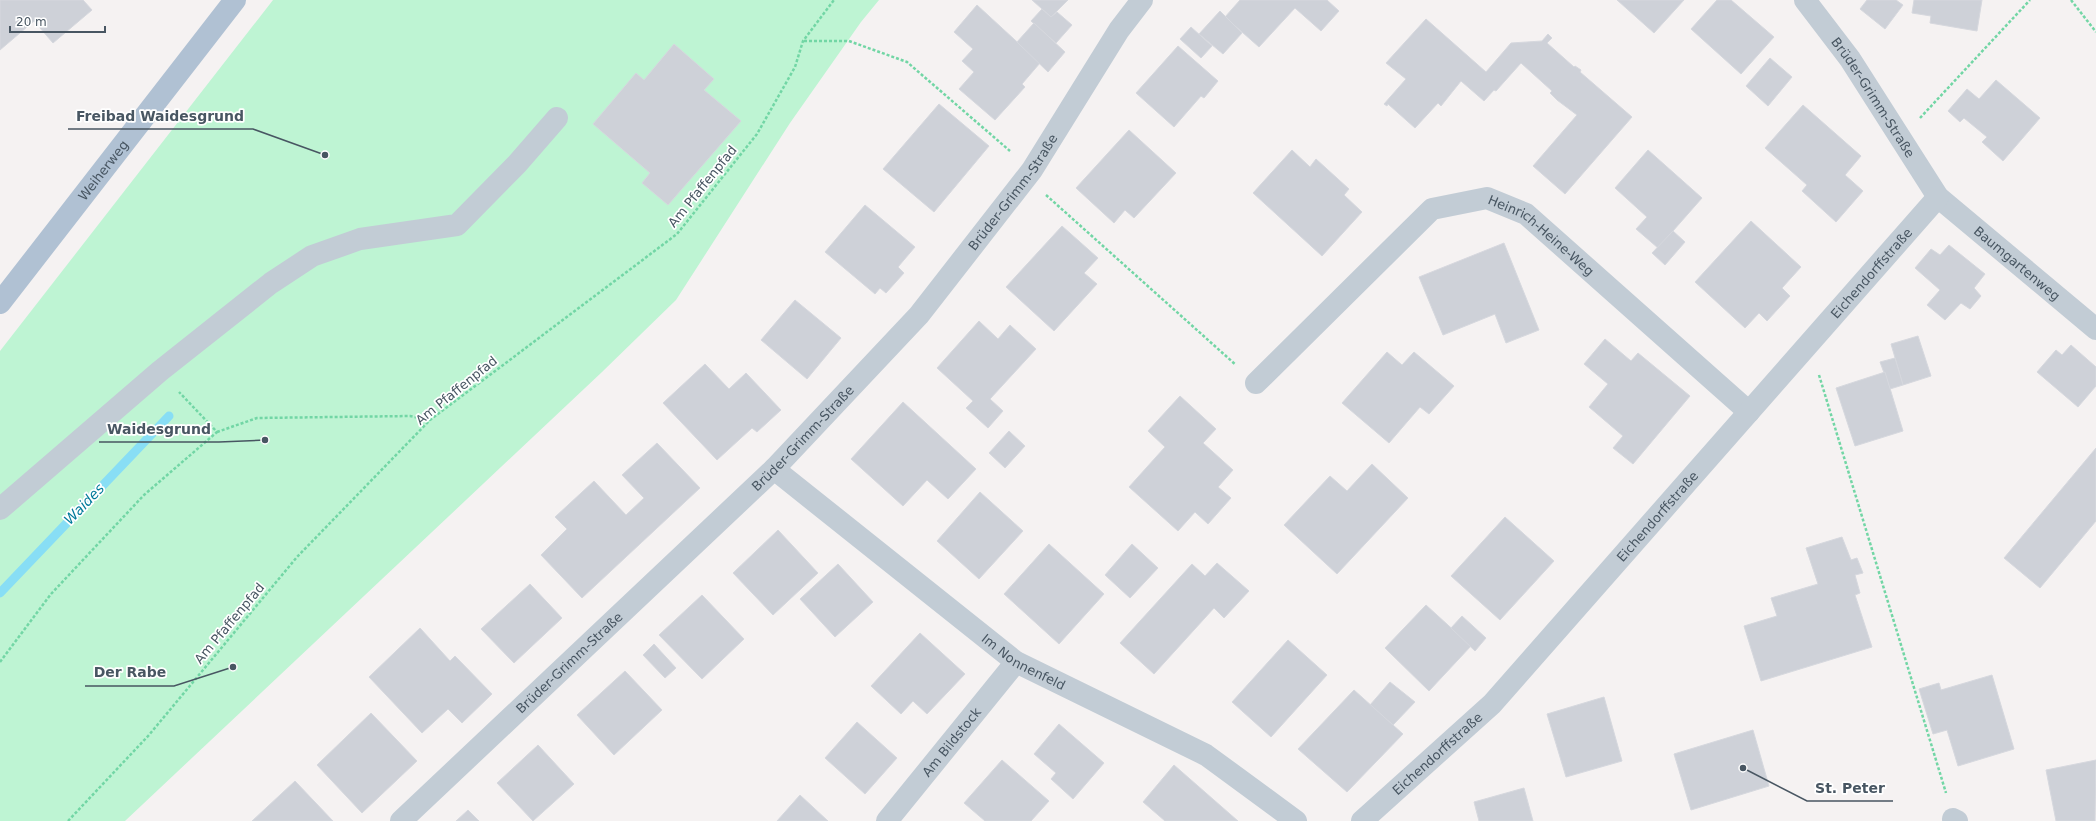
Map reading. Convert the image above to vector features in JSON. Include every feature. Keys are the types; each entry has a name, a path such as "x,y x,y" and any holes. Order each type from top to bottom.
{"main road":[{"name":"Weiherweg","path":"0,303 235,0"}],"street":[{"name":"Brüder-Grimm-Straße","path":"401,821 774,469 919,315 1032,170 1119,30 1142,0"},
{"name":"Brüder-Grimm-Straße","path":"1805,0 1850,59 1938,197"},
{"path":"0,509 160,371 271,283 312,256 360,240 457,225 517,164 557,118"},
{"name":"Baumgartenweg","path":"1938,197 2096,329"},
{"name":"Eichendorffstraße","path":"1362,821 1492,704 1938,197"},
{"name":"Heinrich-Heine-Weg","path":"1256,383 1432,209 1487,198 1526,214 1749,412"},
{"name":"Im Nonnenfeld","path":"774,469 1016,662 1206,755 1296,821"},
{"name":"Am Bildstock","path":"887,821 1016,662"}],"path":[{"name":"Am Pfaffenpfad","path":"68,821 149,735 297,557 430,420 677,234 757,134 795,67 803,41 834,0"},
{"path":"1901,138 2030,0"},
{"path":"2071,0 2096,32"},
{"path":"803,41 849,41 908,62 1032,170"},
{"path":"1069,216 1256,383"},
{"path":"1810,342 1955,820"},
{"path":"160,371 217,432"},
{"path":"0,662 51,594 144,495 217,432 256,418 410,416 430,420"}],"green space":[{"path":"273,0 879,0 861,22 790,123 676,300 602,372 125,821 0,821 0,351"}],"building":[{"path":"0,0 83,0 92,10 53,43 34,21 0,50"},
{"path":"1032,0 1068,0 1051,17"},
{"path":"1240,0 1327,0 1339,11 1321,31 1295,8 1259,47 1225,17"},
{"path":"1617,0 1684,0 1654,33"},
{"path":"1717,0 1731,0 1774,37 1741,74 1691,29"},
{"path":"1867,0 1896,0 1903,5 1885,29 1860,9"},
{"path":"1914,0 1982,0 1977,31 1930,23 1931,16 1912,13"},
{"path":"977,5 1040,63 1022,84 1025,87 995,120 959,89 974,72 962,61 973,49 954,32"},
{"path":"1042,9 1051,17 1057,12 1072,25 1056,43 1031,21"},
{"path":"1220,11 1242,33 1223,54 1199,34"},
{"path":"1426,19 1486,72 1511,43 1542,41 1548,34 1552,38 1547,43 1574,67 1575,66 1581,70 1580,72 1632,117 1565,194 1533,166 1577,115 1557,100 1550,93 1552,91 1521,63 1496,91 1494,90 1484,101 1461,81 1441,106 1438,103 1415,128 1388,104 1387,106 1384,104 1406,79 1386,63"},
{"path":"1034,23 1065,52 1048,72 1017,42"},
{"path":"1191,27 1212,46 1201,58 1180,39"},
{"path":"674,44 714,79 704,90 741,121 668,205 642,183 650,173 593,124 636,73 644,80"},
{"path":"1178,46 1218,81 1204,98 1201,96 1174,127 1136,93"},
{"path":"1770,58 1792,77 1768,106 1746,86"},
{"path":"1996,80 2040,118 2003,161 1982,142 1987,137 1964,118 1960,122 1948,111 1967,89 1979,99"},
{"path":"939,104 989,146 934,212 883,169"},
{"path":"1803,105 1861,156 1845,175 1863,191 1836,222 1802,191 1807,185 1765,148"},
{"path":"1129,130 1176,173 1134,218 1125,210 1114,223 1076,188"},
{"path":"1292,150 1310,167 1316,159 1349,189 1344,195 1362,212 1322,256 1253,193"},
{"path":"1648,150 1702,198 1658,248 1636,229 1647,217 1615,188"},
{"path":"865,205 915,247 898,267 904,273 886,293 880,288 875,294 825,252"},
{"path":"1751,221 1801,267 1782,288 1790,296 1767,321 1759,313 1745,328 1695,282"},
{"path":"1062,226 1098,258 1084,273 1097,284 1054,331 1006,287"},
{"path":"1673,231 1685,242 1665,265 1652,253"},
{"path":"1504,243 1539,330 1506,343 1495,314 1443,335 1419,277"},
{"path":"1949,245 1985,274 1974,288 1981,296 1970,309 1961,303 1945,320 1927,305 1940,290 1915,268 1931,249 1940,255"},
{"path":"795,300 841,338 807,379 761,340"},
{"path":"979,321 998,339 1010,325 1036,349 990,399 1003,411 988,428 966,408 973,401 937,368"},
{"path":"1918,336 1931,376 1903,385 1891,344"},
{"path":"1605,339 1631,361 1638,353 1690,396 1633,464 1613,448 1623,436 1589,407 1608,384 1584,364"},
{"path":"2071,345 2096,367 2096,386 2078,407 2037,372 2056,350 2062,355"},
{"path":"1387,352 1402,365 1414,352 1454,386 1429,414 1420,407 1389,443 1342,403"},
{"path":"1895,358 1903,385 1890,389 1880,362"},
{"path":"705,364 729,389 746,373 781,410 757,432 752,428 717,460 663,403"},
{"path":"1885,372 1903,431 1855,446 1836,388"},
{"path":"1180,396 1216,429 1203,443 1233,470 1218,487 1231,498 1208,524 1195,512 1178,531 1129,487 1165,447 1148,431"},
{"path":"903,402 976,469 948,499 927,480 903,506 851,459"},
{"path":"1009,431 1025,446 1005,468 989,453"},
{"path":"657,443 700,488 582,598 541,555 567,529 555,517 594,481 626,515 644,498 622,475"},
{"path":"2096,448 2096,521 2040,588 2004,558"},
{"path":"1372,464 1408,498 1337,574 1284,525 1330,476 1347,491"},
{"path":"980,492 1023,531 979,579 937,541"},
{"path":"1505,517 1554,561 1500,620 1451,576"},
{"path":"778,530 818,573 773,615 733,573"},
{"path":"1842,537 1851,560 1857,558 1863,573 1855,575 1860,593 1855,595 1872,647 1761,681 1744,626 1777,616 1771,598 1818,584 1806,548"},
{"path":"1049,544 1104,594 1059,644 1004,594"},
{"path":"1132,544 1158,568 1130,598 1105,575"},
{"path":"1217,563 1249,591 1224,618 1214,608 1154,674 1120,643 1192,564 1205,576"},
{"path":"838,564 873,602 835,637 800,599"},
{"path":"530,584 562,618 514,663 481,629"},
{"path":"702,595 744,639 702,679 659,635"},
{"path":"1426,605 1471,646 1429,691 1385,648"},
{"path":"1462,616 1486,638 1475,651 1451,628"},
{"path":"420,628 450,661 455,656 492,694 462,723 448,709 422,733 369,677"},
{"path":"920,633 965,674 927,714 913,701 901,714 871,686"},
{"path":"1288,640 1327,675 1271,737 1232,702"},
{"path":"654,644 676,668 665,678 643,655"},
{"path":"625,671 662,710 614,755 577,715"},
{"path":"1992,675 2014,749 1958,766 1947,730 1933,734 1919,689 1939,683 1941,690"},
{"path":"1390,682 1415,702 1393,725 1370,705"},
{"path":"1354,690 1403,734 1347,792 1298,749"},
{"path":"1604,697 1622,761 1566,777 1547,714"},
{"path":"371,713 417,761 362,813 317,765"},
{"path":"857,722 897,758 865,794 825,758"},
{"path":"1059,724 1104,763 1073,799 1051,779 1056,773 1034,754"},
{"path":"1753,730 1769,786 1691,810 1674,754"},
{"path":"538,745 574,784 533,821 497,783"},
{"path":"1002,760 1049,801 1031,821 985,821 964,803"},
{"path":"2096,760 2095,821 2056,821 2046,770"},
{"path":"1174,765 1238,821 1165,821 1143,802"},
{"path":"295,781 333,821 252,821"},
{"path":"1524,788 1533,821 1479,821 1474,802"},
{"path":"800,795 828,821 777,821"},
{"path":"468,810 479,821 456,821"}],"waterway":[{"name":"Waides","path":"0,593 169,416"}],"place":[{"name":"Freibad Waidesgrund","path":"325,155"},
{"name":"Waidesgrund","path":"265,440"},
{"name":"Der Rabe","path":"233,667"},
{"name":"St. Peter","path":"1743,768"}]}
